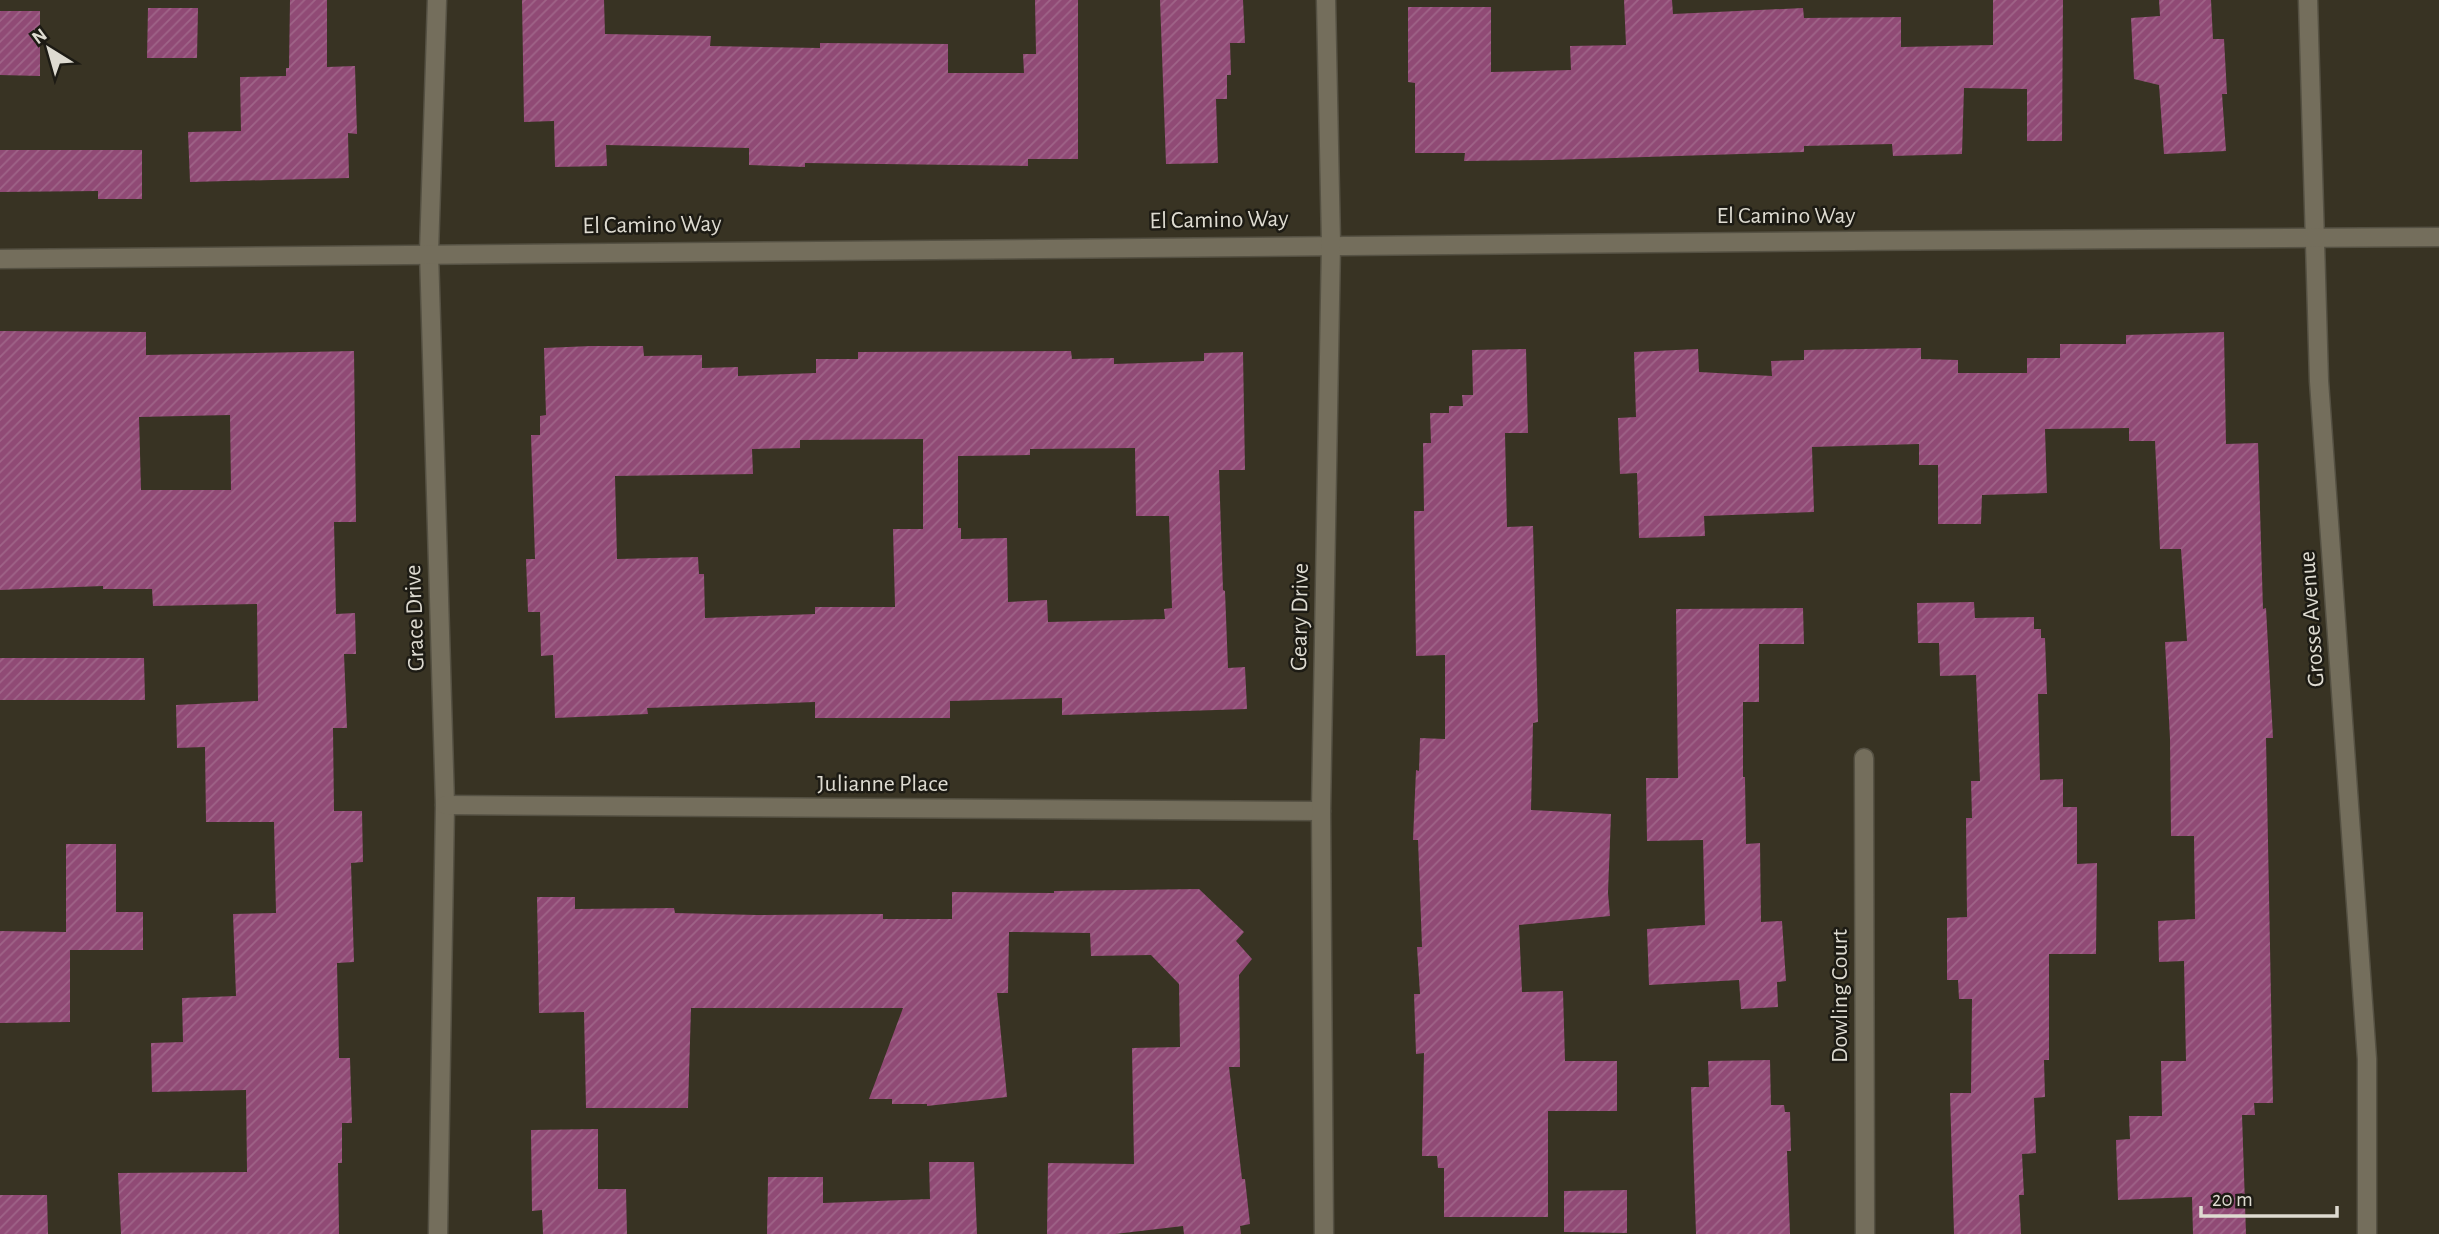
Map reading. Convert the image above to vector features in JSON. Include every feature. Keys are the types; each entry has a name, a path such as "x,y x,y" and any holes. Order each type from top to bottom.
{"street":[{"name":"Grace Drive","path":"437,0 429,252 445,805 438,1234"},
{"name":"Geary Drive","path":"1324,1234 1321,811 1331,243 1326,0"},
{"name":"Grosse Avenue","path":"2308,0 2319,380 2367,1059 2367,1234"},
{"name":"El Camino Way","path":"0,259 1331,243 2439,237"},
{"name":"Dowling Court","path":"1864,758 1865,1234"},
{"name":"Julianne Place","path":"445,805 1321,811"}],"building":[{"path":"290,0 327,0 327,67 355,66 357,134 348,133 349,178 190,182 188,132 241,131 240,77 286,76 286,68 289,68"},
{"path":"522,0 604,0 605,34 711,36 710,46 820,48 820,43 948,44 948,73 1024,73 1023,54 1036,54 1035,0 1078,0 1078,159 1028,159 1028,166 805,163 805,167 749,165 749,148 606,145 607,166 555,167 554,121 524,122"},
{"path":"1160,0 1243,0 1245,43 1230,43 1231,75 1227,75 1227,99 1216,99 1218,163 1166,164"},
{"path":"1624,0 1672,0 1673,14 1803,8 1804,18 1901,17 1901,47 1993,45 1993,0 2063,0 2062,141 2027,141 2027,89 1964,88 1962,154 1893,156 1892,144 1804,146 1804,152 1551,160 1464,161 1465,153 1415,153 1415,83 1408,82 1408,7 1491,7 1491,72 1571,70 1570,46 1626,45"},
{"path":"2159,0 2211,0 2213,39 2224,39 2227,94 2222,94 2226,151 2164,154 2159,85 2134,79 2131,18 2160,16"},
{"path":"148,8 198,8 197,58 147,58"},
{"path":"0,11 40,11 40,76 0,75"},
{"path":"0,150 142,150 142,199 98,199 98,191 0,192"},
{"path":"0,331 146,332 146,355 354,351 356,522 334,522 336,614 355,613 356,654 344,654 347,728 333,728 334,811 362,811 363,862 351,863 354,962 337,963 339,1058 350,1058 352,1123 342,1123 342,1163 338,1163 339,1234 121,1234 118,1173 247,1172 246,1090 152,1092 151,1043 183,1042 182,998 236,996 233,914 276,913 274,822 206,822 205,747 177,748 176,705 258,701 257,604 153,606 152,589 103,589 103,586 0,590","holes":["230,415 231,490 141,490 139,417"]},
{"path":"2224,332 2226,444 2258,443 2263,609 2266,608 2273,738 2266,738 2273,1103 2254,1103 2255,1115 2242,1115 2246,1234 2193,1234 2192,1197 2118,1200 2116,1140 2130,1139 2129,1116 2162,1116 2161,1061 2186,1061 2184,961 2159,962 2158,921 2195,919 2194,836 2171,836 2165,642 2187,641 2181,549 2160,549 2155,441 2129,441 2129,428 2045,429 2047,493 1982,495 1981,524 1938,524 1938,465 1919,465 1919,444 1812,447 1814,512 1704,516 1705,536 1639,538 1637,473 1620,474 1618,418 1636,417 1634,352 1698,349 1699,372 1772,376 1771,361 1804,360 1804,350 1921,348 1921,359 1958,360 1958,373 2027,373 2027,358 2060,358 2060,344 2126,344 2126,335"},
{"path":"643,346 644,356 702,355 702,368 738,367 738,376 816,373 816,359 858,359 858,352 1071,351 1072,359 1114,358 1114,364 1204,361 1204,353 1243,352 1245,470 1219,470 1228,668 1245,667 1247,709 1062,715 1062,698 950,701 950,718 815,718 815,702 647,708 648,714 555,718 553,655 541,656 540,612 528,612 526,559 535,559 531,435 540,435 540,416 546,415 544,348","holes":["923,439 923,529 893,529 895,607 815,607 815,614 705,618 704,574 699,574 698,557 617,559 615,476 753,474 752,449 800,448 800,440","1135,448 1136,516 1169,516 1172,608 1164,609 1165,619 1048,622 1047,600 1008,602 1007,538 961,539 961,528 958,528 958,456 1030,455 1030,449"]},
{"path":"1526,349 1528,433 1505,433 1507,527 1533,526 1538,722 1533,723 1531,810 1611,814 1608,893 1610,916 1519,925 1522,992 1563,991 1565,1061 1617,1061 1617,1111 1548,1111 1548,1217 1444,1217 1444,1168 1438,1168 1437,1156 1422,1156 1424,1053 1416,1054 1414,994 1420,994 1417,947 1422,947 1418,840 1413,840 1420,738 1445,739 1445,655 1416,656 1414,511 1424,511 1423,443 1431,443 1430,413 1449,413 1449,406 1463,406 1462,395 1473,395 1472,350"},
{"path":"1974,602 1975,618 2034,617 2034,629 2041,629 2041,638 2045,638 2047,694 2038,694 2040,780 2063,779 2063,807 2077,807 2077,864 2097,863 2096,954 2049,954 2049,1060 2044,1060 2045,1097 2034,1098 2036,1153 2022,1154 2024,1195 2019,1195 2021,1234 1954,1234 1950,1093 1971,1093 1972,999 1959,999 1958,980 1947,980 1947,918 1967,917 1966,818 1972,818 1971,781 1980,781 1976,675 1940,676 1939,643 1918,643 1917,603"},
{"path":"1803,608 1804,644 1759,644 1759,702 1743,702 1746,844 1760,843 1761,922 1782,921 1786,981 1777,982 1778,1007 1741,1009 1739,980 1649,985 1647,929 1705,925 1703,840 1647,841 1646,778 1678,778 1676,609"},
{"path":"0,658 144,658 145,700 0,700"},
{"path":"66,844 116,844 116,912 143,912 143,950 70,950 70,1022 0,1023 0,931 66,932"},
{"path":"1199,889 1244,932 1236,941 1252,959 1239,975 1240,1067 1229,1067 1250,1224 1240,1226 1241,1234 1184,1234 1183,1226 1115,1234 1047,1234 1048,1163 1134,1164 1132,1048 1180,1047 1179,984 1151,955 1091,956 1090,933 1009,932 1008,993 997,993 1007,1097 927,1106 892,1104 892,1099 869,1099 903,1008 691,1008 688,1108 586,1108 584,1012 539,1013 537,897 575,897 575,909 674,908 675,913 883,914 883,919 952,919 952,892 1054,893"},
{"path":"1770,1060 1771,1105 1784,1105 1785,1112 1790,1112 1791,1151 1787,1151 1790,1234 1696,1234 1691,1087 1709,1087 1708,1061"},
{"path":"598,1129 598,1189 626,1189 627,1234 543,1234 542,1210 532,1211 531,1130"},
{"path":"929,1162 974,1162 977,1234 767,1234 768,1177 823,1177 823,1203 930,1199"},
{"path":"1627,1190 1627,1233 1564,1232 1564,1191"},
{"path":"0,1195 47,1195 48,1234 0,1234"}]}
